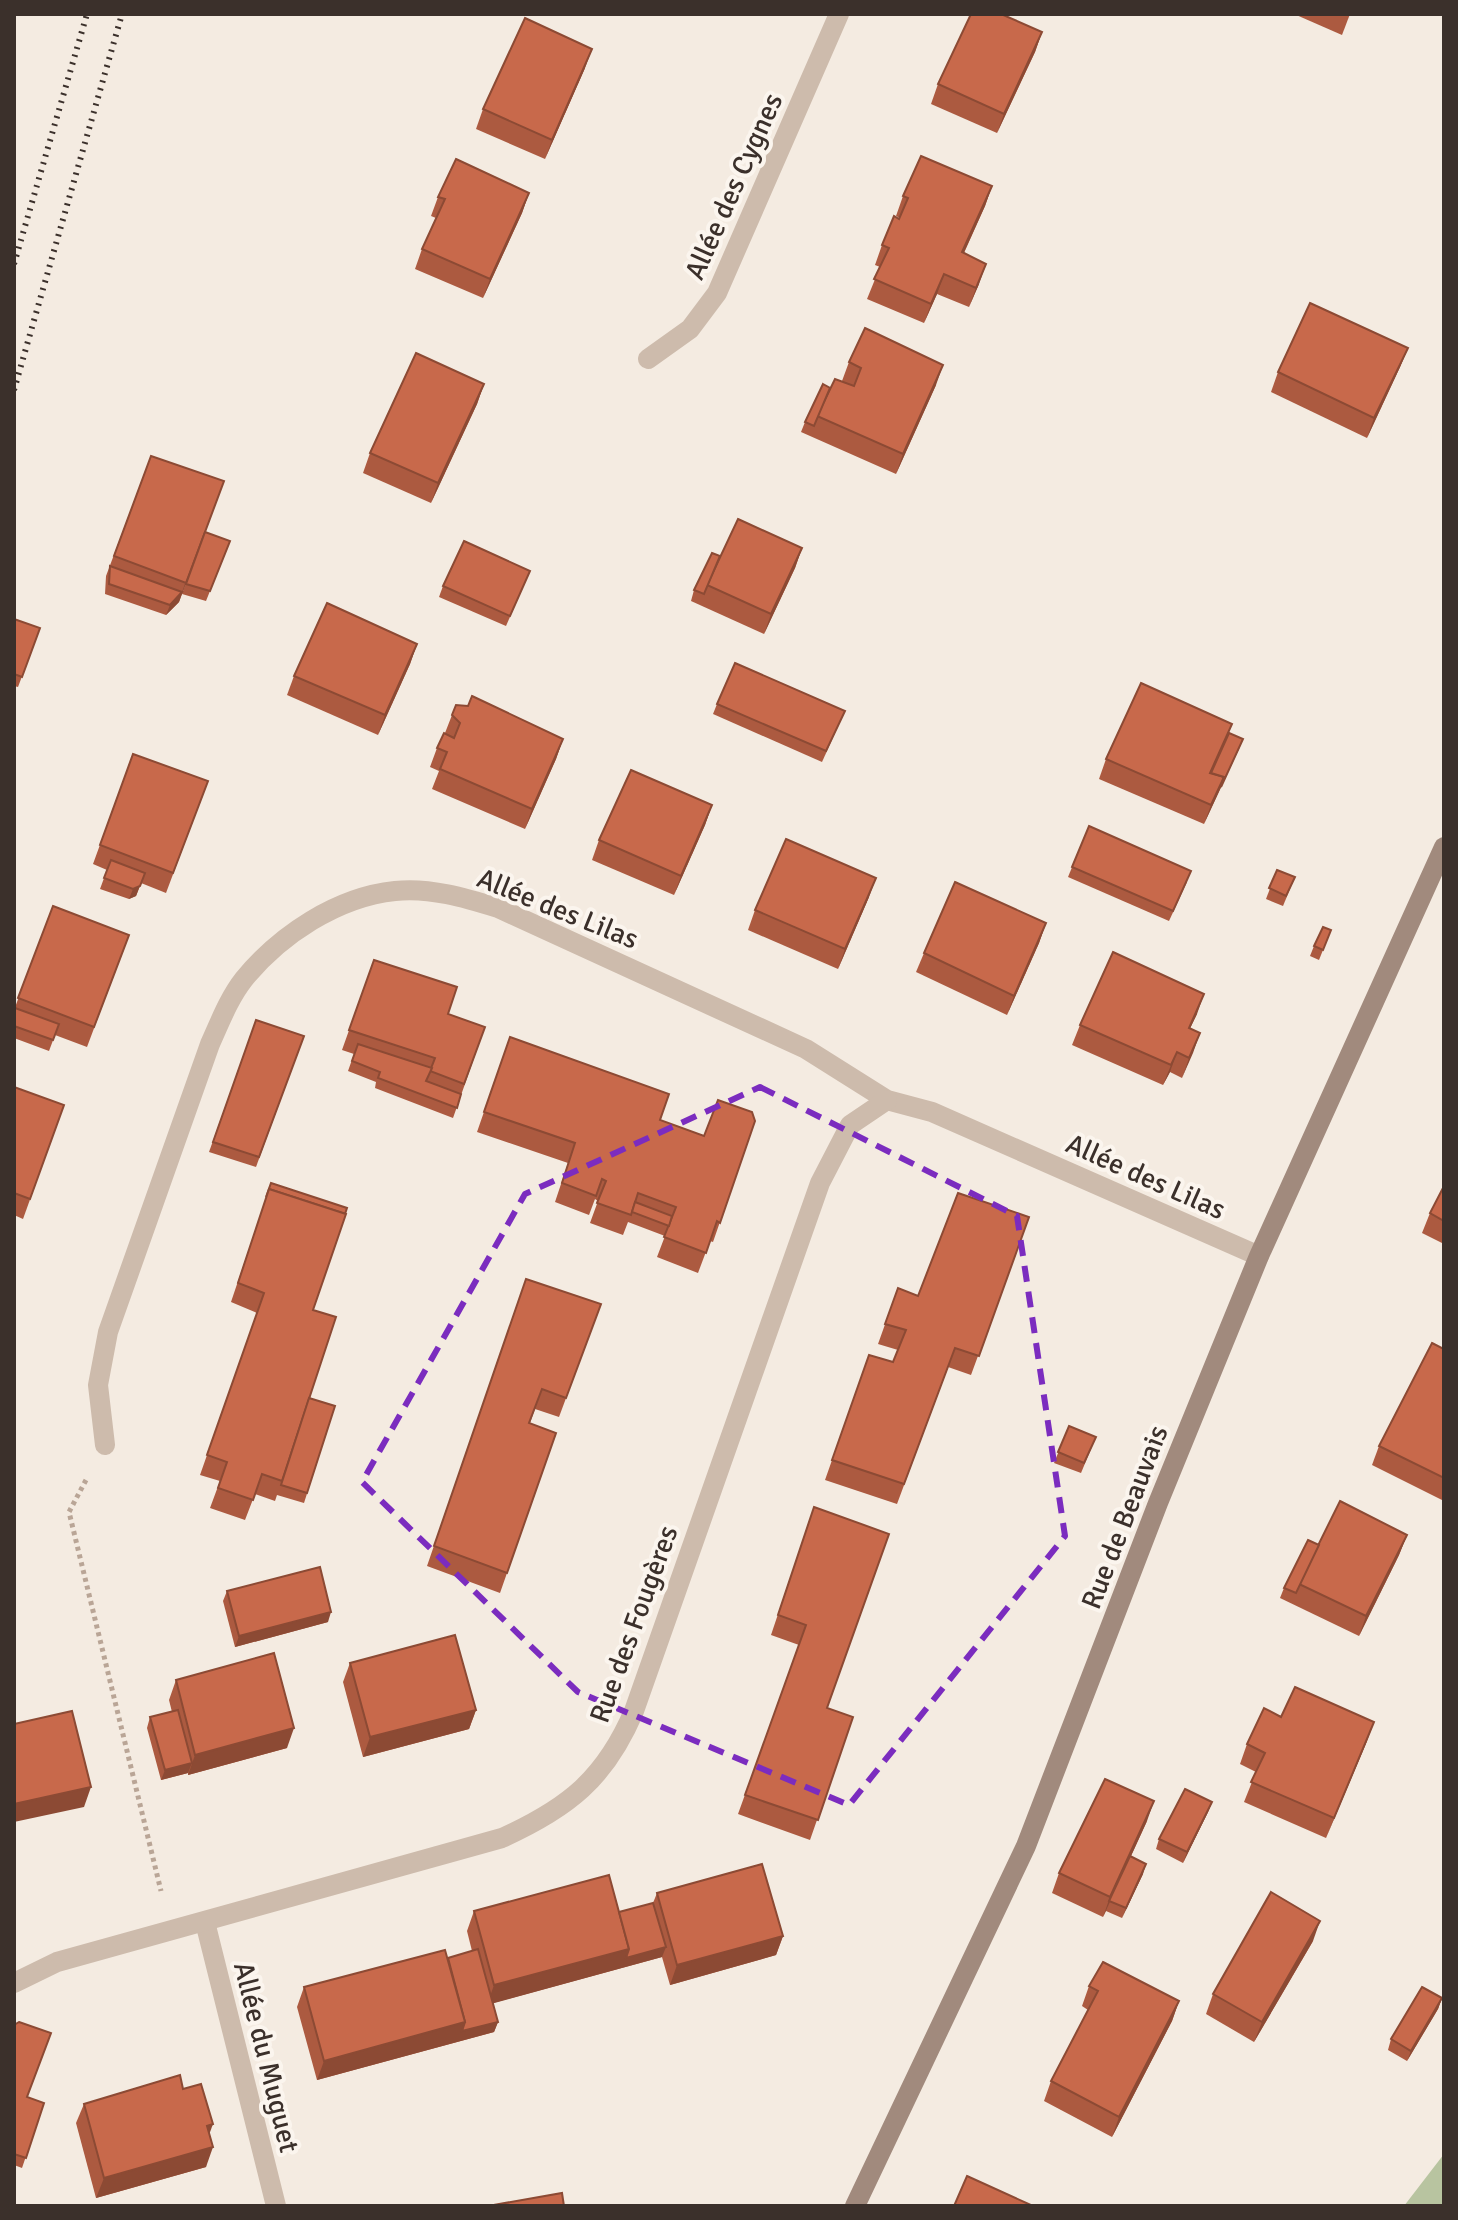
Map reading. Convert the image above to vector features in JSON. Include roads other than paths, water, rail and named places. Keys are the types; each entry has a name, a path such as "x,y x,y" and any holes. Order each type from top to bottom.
{"street":[{"name":"Allée des Cygnes","path":"648,359 690,329 717,293 839,14"},
{"name":"Rue de Beauvais","path":"855,2206 1037,1820 1158,1503 1259,1256 1444,847"},
{"name":"Allée des Lilas","path":"105,1445 98,1385 108,1332 210,1044 243,980 298,928 325,914 395,891 464,898 498,908 806,1049 887,1100 932,1112 1259,1256"},
{"name":"Rue des Fougères","path":"14,1983 57,1962 502,1838 560,1808 606,1765 634,1711 820,1183 850,1125 887,1100"},
{"name":"Allée du Muguet","path":"205,1922 276,2206"}],"railway":[{"path":"14,264 87,14"},
{"path":"14,390 122,14"}]}
